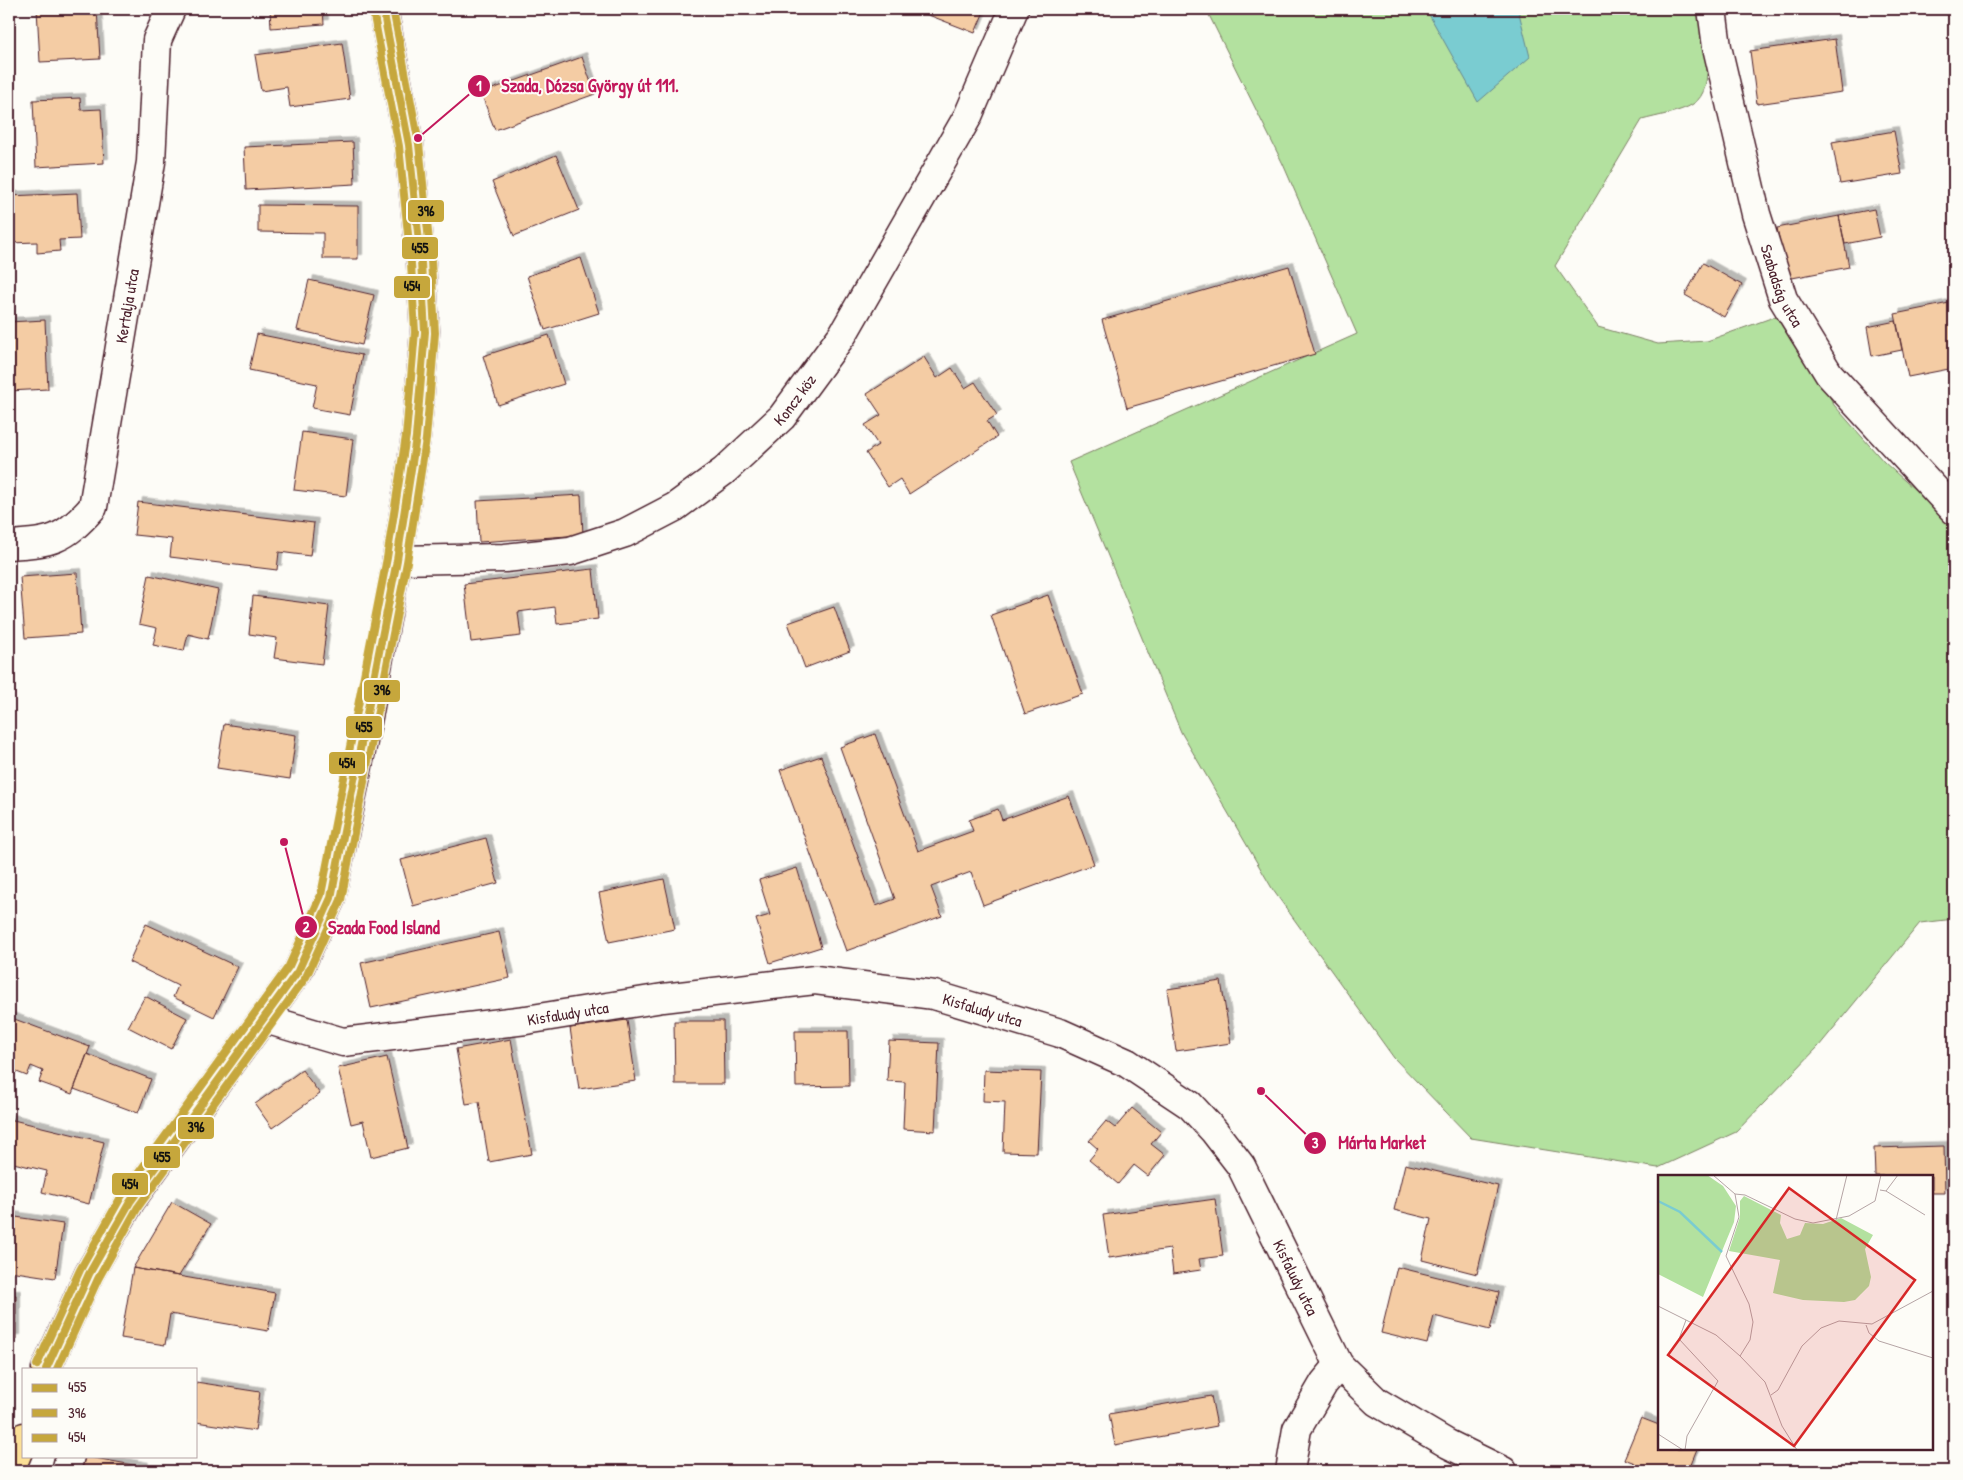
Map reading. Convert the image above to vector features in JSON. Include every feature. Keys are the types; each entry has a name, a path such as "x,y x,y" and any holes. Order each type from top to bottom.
{"main road":[{"path":"46,1368 89,1274 130,1202 265,1019 298,971 331,898 369,712 397,560 416,437 424,332 421,262 408,145 383,9"},
{"path":"10,1471 22,1442"}],"street":[{"name":"Kertalja utca","path":"9,545 47,542 75,528 93,507 151,162 158,40 171,9"},
{"name":"Koncz köz","path":"397,560 504,558 570,551 625,533 675,508 724,471 782,418 843,334 968,116 1014,9"},
{"name":"Szabadság utca","path":"1712,9 1717,47 1756,214 1782,299 1829,374 1954,510"},
{"name":"Kisfaludy utca","path":"265,1019 343,1042 526,1020 663,998 815,980 934,995 1060,1034 1127,1063 1190,1105 1214,1131 1241,1166 1339,1365 1377,1402 1448,1444 1503,1471"},
{"path":"1290,1471 1297,1429 1324,1383 1339,1365"},
{"path":"66,1471 69,1458"}],"green space":[{"path":"1206,9 1700,9 1707,60 1707,74 1701,97 1693,104 1682,109 1642,120 1555,266 1598,327 1658,344 1707,341 1785,313 1834,405 1884,462 1954,523 1954,919 1920,923 1819,1046 1736,1132 1658,1168 1471,1138 1394,1058 1273,890 1181,732 1069,462 1357,334 1283,164"}],"water":[{"path":"1426,9 1518,9 1530,57 1478,102"}],"building":[{"path":"37,9 97,9 100,59 40,62"},
{"path":"270,9 323,9 324,24 271,28"},
{"path":"913,9 985,9 975,33"},
{"path":"1835,39 1842,92 1757,104 1750,51"},
{"path":"342,43 350,99 290,107 287,87 261,91 255,55"},
{"path":"582,57 595,94 495,130 481,93"},
{"path":"80,98 81,110 101,109 104,163 36,167 33,100"},
{"path":"1894,131 1902,174 1840,184 1832,142"},
{"path":"353,142 355,184 246,190 244,147"},
{"path":"556,155 579,210 514,236 492,182"},
{"path":"77,193 80,239 59,240 60,251 37,253 37,242 9,243 9,196"},
{"path":"258,205 358,206 358,259 323,259 323,233 258,232"},
{"path":"1874,209 1880,237 1845,244 1839,216"},
{"path":"1839,216 1849,267 1787,279 1777,228"},
{"path":"581,258 599,313 545,330 527,276"},
{"path":"1703,263 1742,285 1724,317 1685,295"},
{"path":"1289,266 1315,354 1127,408 1102,320"},
{"path":"309,280 374,295 362,345 297,330"},
{"path":"1954,302 1954,368 1908,377 1895,314"},
{"path":"45,320 48,389 9,391 9,322"},
{"path":"1896,321 1902,350 1872,356 1867,327"},
{"path":"257,334 362,355 350,415 312,408 317,384 249,370"},
{"path":"549,335 564,384 498,405 483,356"},
{"path":"924,357 937,378 952,368 965,388 975,382 997,415 987,421 997,437 909,494 900,479 888,487 866,453 878,445 865,425 881,415 867,394"},
{"path":"302,432 353,439 346,496 294,490"},
{"path":"581,495 583,535 479,542 477,501"},
{"path":"138,502 314,523 310,556 279,552 277,570 170,557 172,539 134,535"},
{"path":"593,569 598,619 557,624 555,607 518,612 521,636 471,642 464,584"},
{"path":"77,573 81,634 25,638 20,577"},
{"path":"149,575 218,590 208,639 188,634 184,651 153,645 157,628 139,624"},
{"path":"1048,595 1083,694 1025,714 991,615"},
{"path":"253,596 329,606 322,664 274,658 277,638 249,634"},
{"path":"834,607 850,651 805,668 788,623"},
{"path":"224,724 296,735 290,779 217,768"},
{"path":"875,734 918,851 973,831 969,820 998,809 1002,820 1069,796 1094,864 983,905 971,872 931,887 942,916 846,951 780,770 821,756 876,906 895,899 840,747"},
{"path":"486,838 498,883 413,906 401,860"},
{"path":"797,868 821,947 770,963 756,919 770,915 759,880"},
{"path":"664,879 675,929 609,942 599,893"},
{"path":"146,924 238,967 214,1017 173,997 178,986 129,962"},
{"path":"499,932 510,978 371,1008 361,963"},
{"path":"1221,981 1231,1043 1176,1051 1167,989"},
{"path":"145,996 187,1018 171,1049 128,1027"},
{"path":"9,1017 90,1047 72,1094 39,1082 43,1071 31,1066 27,1076 9,1069"},
{"path":"627,1020 636,1081 579,1089 570,1028"},
{"path":"674,1021 723,1021 724,1084 675,1084"},
{"path":"795,1031 848,1031 849,1086 796,1087"},
{"path":"511,1039 532,1154 489,1162 479,1102 466,1104 456,1049"},
{"path":"889,1041 939,1043 935,1131 903,1129 905,1082 887,1081"},
{"path":"87,1054 151,1079 138,1113 74,1089"},
{"path":"387,1057 408,1148 371,1157 363,1121 351,1124 338,1068"},
{"path":"302,1070 320,1094 272,1128 255,1104"},
{"path":"984,1070 1041,1072 1037,1153 1003,1152 1005,1102 983,1101"},
{"path":"1132,1108 1161,1132 1151,1144 1165,1155 1148,1176 1134,1165 1118,1184 1089,1160 1098,1149 1089,1141 1106,1121 1115,1128"},
{"path":"9,1119 104,1142 89,1204 42,1192 47,1171 9,1162"},
{"path":"1944,1146 1945,1193 1933,1193 1933,1175 1875,1175 1874,1148"},
{"path":"1405,1164 1498,1186 1477,1274 1422,1260 1431,1219 1394,1210"},
{"path":"1215,1199 1223,1256 1199,1259 1201,1270 1173,1274 1170,1249 1109,1258 1103,1215"},
{"path":"172,1202 211,1224 179,1276 133,1268"},
{"path":"9,1216 63,1224 55,1278 9,1271"},
{"path":"1397,1267 1499,1292 1490,1330 1434,1316 1427,1344 1381,1333"},
{"path":"133,1268 275,1293 268,1331 170,1314 165,1345 121,1338"},
{"path":"9,1295 16,1295 16,1339 9,1339"},
{"path":"198,1382 260,1392 255,1431 198,1422"},
{"path":"1211,1396 1217,1426 1115,1445 1109,1414"},
{"path":"1641,1418 1658,1425 1658,1450 1697,1450 1688,1471 1632,1471 1635,1463 1624,1459"},
{"path":"84,1458 95,1458 144,1467 143,1471 81,1471"}],"transit line":[{"name":"455","path":"46,1368 89,1274 130,1202 298,971 331,898 397,560 416,437 425,332 421,262 409,145 383,9"},
{"name":"396","path":"57,1368 98,1279 138,1207 306,977 341,900 407,562 426,439 435,333 431,261 419,144 393,9"},
{"name":"454","path":"37,1365 80,1270 121,1197 289,966 321,895 387,558 406,436 415,332 411,263 399,146 373,11"}],"place":[{"name":"Szada, Dózsa György út 111.","path":"418,138"},
{"name":"Szada Food Island","path":"284,842"},
{"name":"Márta Market","path":"1261,1091"}]}
